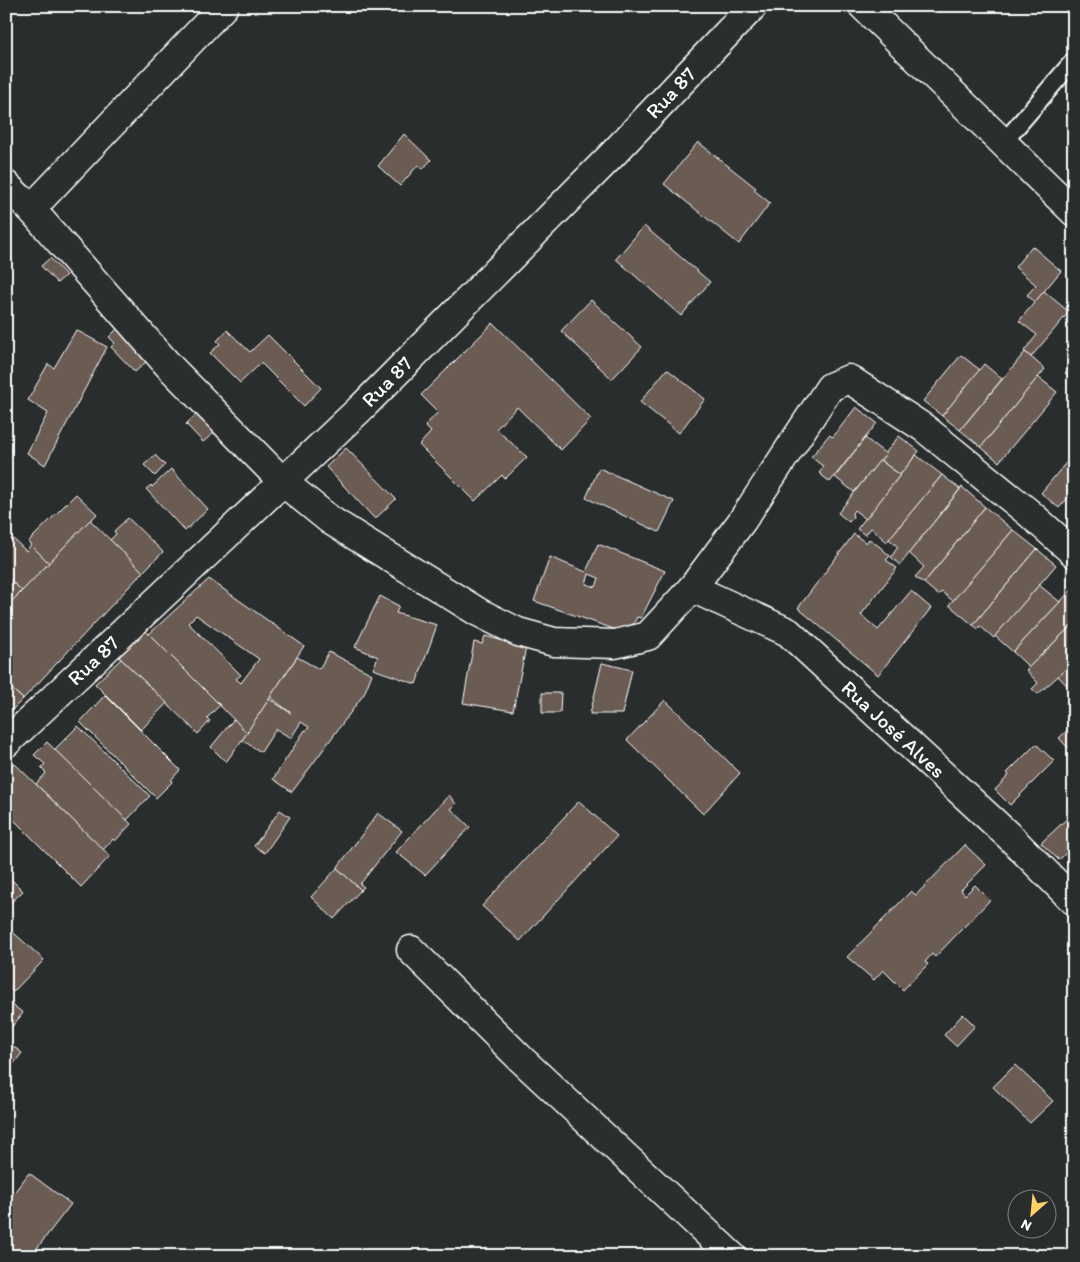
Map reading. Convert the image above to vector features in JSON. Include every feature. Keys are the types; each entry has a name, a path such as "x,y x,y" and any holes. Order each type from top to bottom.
{"street":[{"path":"31,209 224,6"},
{"name":"Rua 87","path":"6,743 361,408 604,163 753,6"},
{"path":"863,6 1074,212"},
{"path":"6,185 31,209 169,366 283,482 330,520 478,612 518,632 554,642 615,644 648,636 692,588 742,521 830,386 849,379 924,428 1074,552"},
{"name":"Rua José Alves","path":"692,588 788,632 1010,837 1074,900"},
{"path":"411,950 521,1059 732,1256"}],"lane":[{"path":"1003,142 1074,60"}],"building":[{"path":"404,134 431,160 423,169 418,165 400,186 378,166"},
{"path":"698,142 756,188 754,190 770,203 739,244 664,184"},
{"path":"644,226 710,282 681,316 616,259"},
{"path":"1032,246 1061,271 1035,302 1027,295 1036,285 1015,267"},
{"path":"50,258 66,275 57,283 41,266"},
{"path":"1044,291 1069,312 1031,357 1024,351 1037,335 1019,321"},
{"path":"591,300 642,347 612,379 561,331"},
{"path":"493,323 591,419 561,450 517,407 496,429 527,457 505,479 502,475 475,501 419,445 431,432 425,426 438,412 421,395"},
{"path":"117,329 147,361 135,372 111,347 115,343 109,337"},
{"path":"76,330 107,347 45,465 27,453 48,413 28,400 48,364 54,368"},
{"path":"227,330 250,352 268,335 321,388 304,406 261,363 240,383 210,353 220,344 217,341"},
{"path":"1025,352 1045,369 981,447 960,430"},
{"path":"961,355 980,370 942,416 923,401"},
{"path":"1074,362 1074,380 1065,373"},
{"path":"984,364 1002,379 960,430 942,416"},
{"path":"667,369 705,399 679,433 640,402"},
{"path":"1038,377 1057,392 999,462 981,447"},
{"path":"856,407 877,423 830,482 819,473 824,467 811,457 829,435 833,437"},
{"path":"197,414 215,432 203,442 186,424"},
{"path":"899,436 919,451 900,475 880,460"},
{"path":"865,438 886,454 854,492 835,477"},
{"path":"346,448 396,499 375,519 326,467"},
{"path":"1074,453 1074,491 1059,508 1041,493"},
{"path":"155,455 165,465 155,476 144,465"},
{"path":"916,455 942,475 887,542 871,528 865,535 857,529"},
{"path":"880,460 900,475 866,519 854,510 852,513 853,517 849,522 838,513"},
{"path":"599,468 674,501 659,532 586,498"},
{"path":"171,469 208,509 185,531 146,489 151,485 152,487"},
{"path":"942,475 960,489 900,565 891,557 898,547 889,539"},
{"path":"962,487 985,507 924,583 915,577 924,567 909,553"},
{"path":"76,494 97,514 49,563 28,542"},
{"path":"985,507 1013,530 953,601 942,592 938,595 924,583"},
{"path":"128,518 163,552 143,572 110,540 116,534 114,531"},
{"path":"90,520 143,572 23,699 6,684 6,607"},
{"path":"1013,530 1037,549 973,625 949,605"},
{"path":"6,532 26,551 31,545 49,563 22,591 6,576"},
{"path":"854,534 866,543 869,539 880,547 890,556 886,560 897,568 861,615 878,630 911,591 931,608 878,675 798,608"},
{"path":"598,544 665,571 641,618 637,617 628,634 534,601 550,557 586,572","holes":["589,574 599,578 596,587 586,584"]},
{"path":"1037,549 1056,565 994,638 980,626 978,629 973,625"},
{"path":"6,576 22,591 6,607"},
{"path":"209,579 304,646 247,733 149,634","holes":["196,615 259,659 241,683 236,679 241,675 188,623"]},
{"path":"1039,585 1060,602 1013,652 995,636"},
{"path":"1074,587 1074,623 1029,667 1013,652"},
{"path":"380,596 399,606 396,613 437,625 416,684 373,669 378,657 355,647"},
{"path":"1074,623 1074,662 1038,694 1032,689 1038,683 1026,670"},
{"path":"145,630 220,705 207,718 210,721 198,734 118,656"},
{"path":"485,636 526,647 513,711 463,703 474,642 482,644"},
{"path":"329,652 372,674 364,694 292,792 273,779 305,730 309,727 301,722 291,738 276,729 261,752 242,740 269,699 291,713 270,697 297,657 319,669"},
{"path":"121,659 167,703 141,730 95,684"},
{"path":"1074,662 1074,693 1058,676"},
{"path":"602,663 632,670 622,714 590,714"},
{"path":"6,684 23,699 6,716"},
{"path":"542,693 561,693 560,713 542,713"},
{"path":"105,695 180,770 171,780 172,782 156,798 80,722"},
{"path":"665,700 740,773 703,814 627,740"},
{"path":"234,719 247,733 226,762 211,747"},
{"path":"78,726 150,796 126,821 54,750"},
{"path":"1071,727 1074,729 1074,742 1068,748 1059,738"},
{"path":"47,742 131,824 115,841 113,839 103,850 36,784 46,773 41,768 45,764 34,755"},
{"path":"1036,744 1054,761 1010,805 995,790 1009,775 1007,773"},
{"path":"14,763 110,856 81,887 6,812 6,771"},
{"path":"449,795 456,804 451,809 470,827 425,875 396,852"},
{"path":"579,801 617,836 520,941 482,906"},
{"path":"280,810 290,817 265,853 254,846"},
{"path":"1074,812 1074,845 1059,860 1041,843"},
{"path":"378,813 402,831 360,884 364,887 361,890 337,868"},
{"path":"965,845 986,865 961,890 965,895 975,885 990,900 935,957 932,954 925,962 928,964 903,990 883,970 874,980 847,957 911,891 916,895"},
{"path":"337,868 361,890 334,919 311,897"},
{"path":"6,874 23,891 6,907"},
{"path":"6,926 44,960 13,992 6,985"},
{"path":"6,1000 23,1013 6,1034"},
{"path":"963,1014 975,1026 956,1046 944,1035"},
{"path":"6,1041 22,1053 7,1072 6,1072"},
{"path":"1015,1065 1053,1101 1030,1123 993,1087"},
{"path":"29,1173 71,1204 31,1256 6,1256 6,1203"}]}
